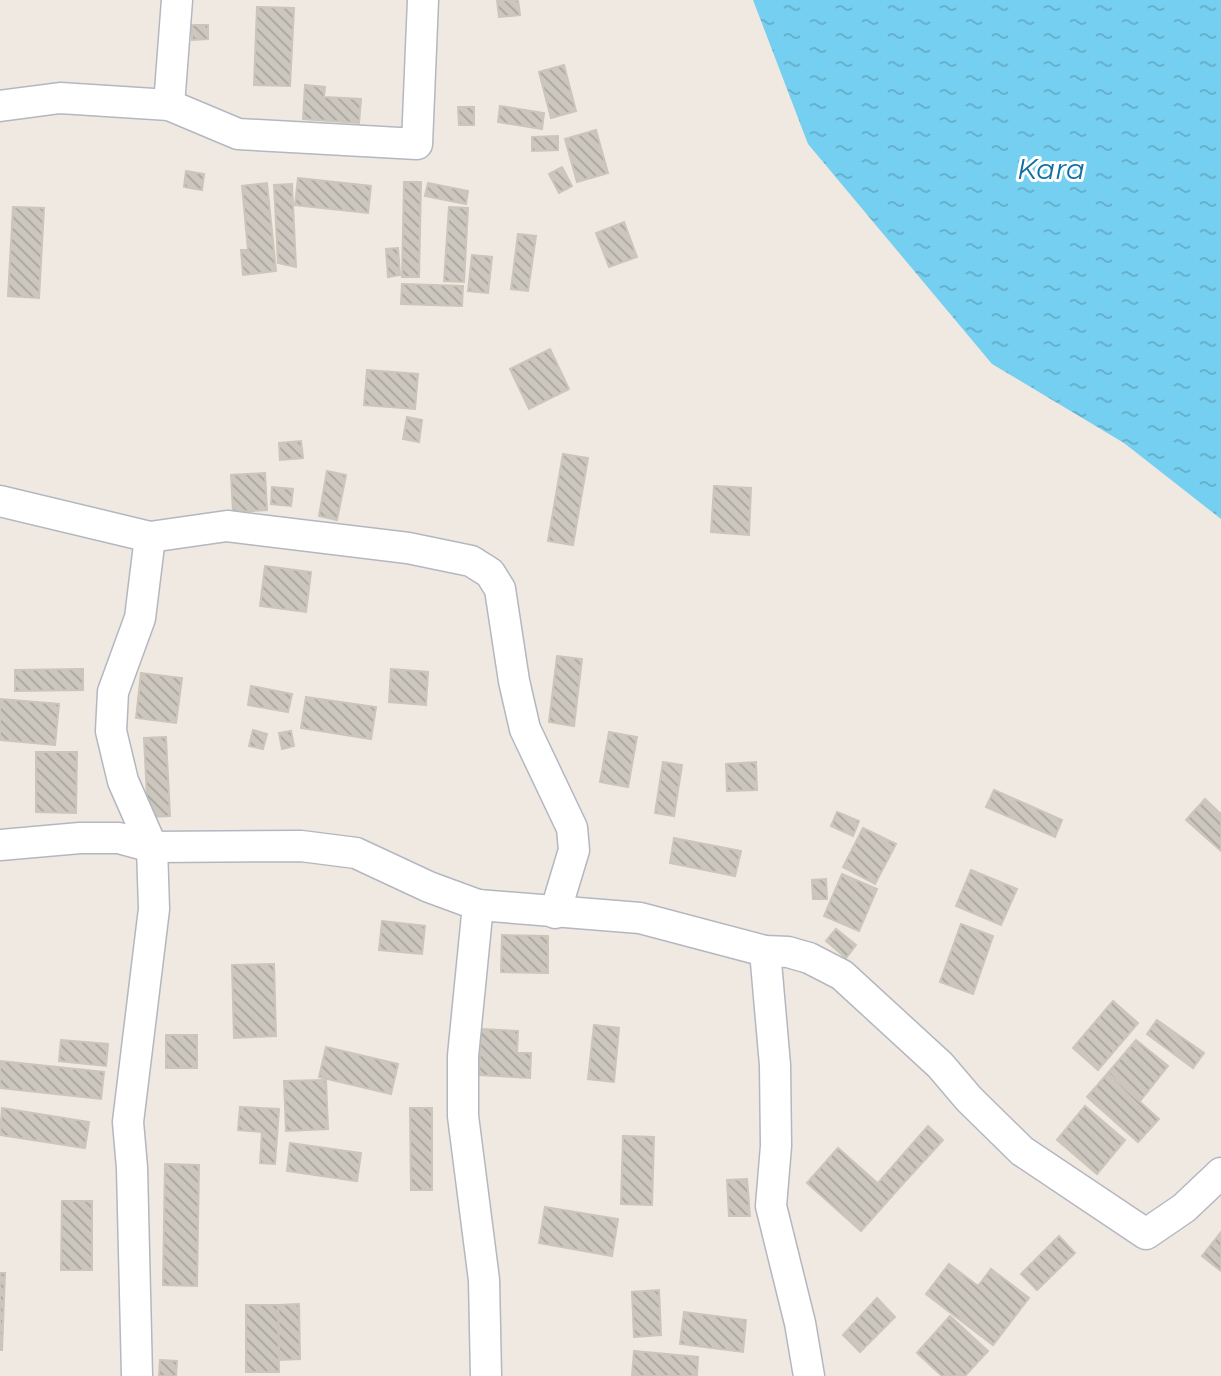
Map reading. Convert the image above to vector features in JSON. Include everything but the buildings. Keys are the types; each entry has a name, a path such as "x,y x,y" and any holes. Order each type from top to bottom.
{"street":[{"path":"169,105 177,0"},
{"path":"0,106 60,98 169,105 238,134 417,144 423,0"},
{"path":"0,501 150,537 227,526 408,548 471,561 490,573 500,589 525,729 572,828 574,850 555,913"},
{"path":"137,1376 128,1122 154,909 152,847 123,781 111,731 113,692 140,618 150,537"},
{"path":"0,845 119,838 152,847 301,846 356,853 429,887 478,905 640,918 765,951 788,952 809,958 842,975 940,1065 969,1099 1022,1151 1146,1234 1184,1208 1221,1173"},
{"path":"478,905 463,1056 463,1116 484,1280 486,1376"},
{"path":"765,951 775,1065 776,1146 771,1206 809,1376"}],"water":[{"name":"Kara","path":"753,0 1221,0 1221,519 1124,443 992,364 808,144"}]}
